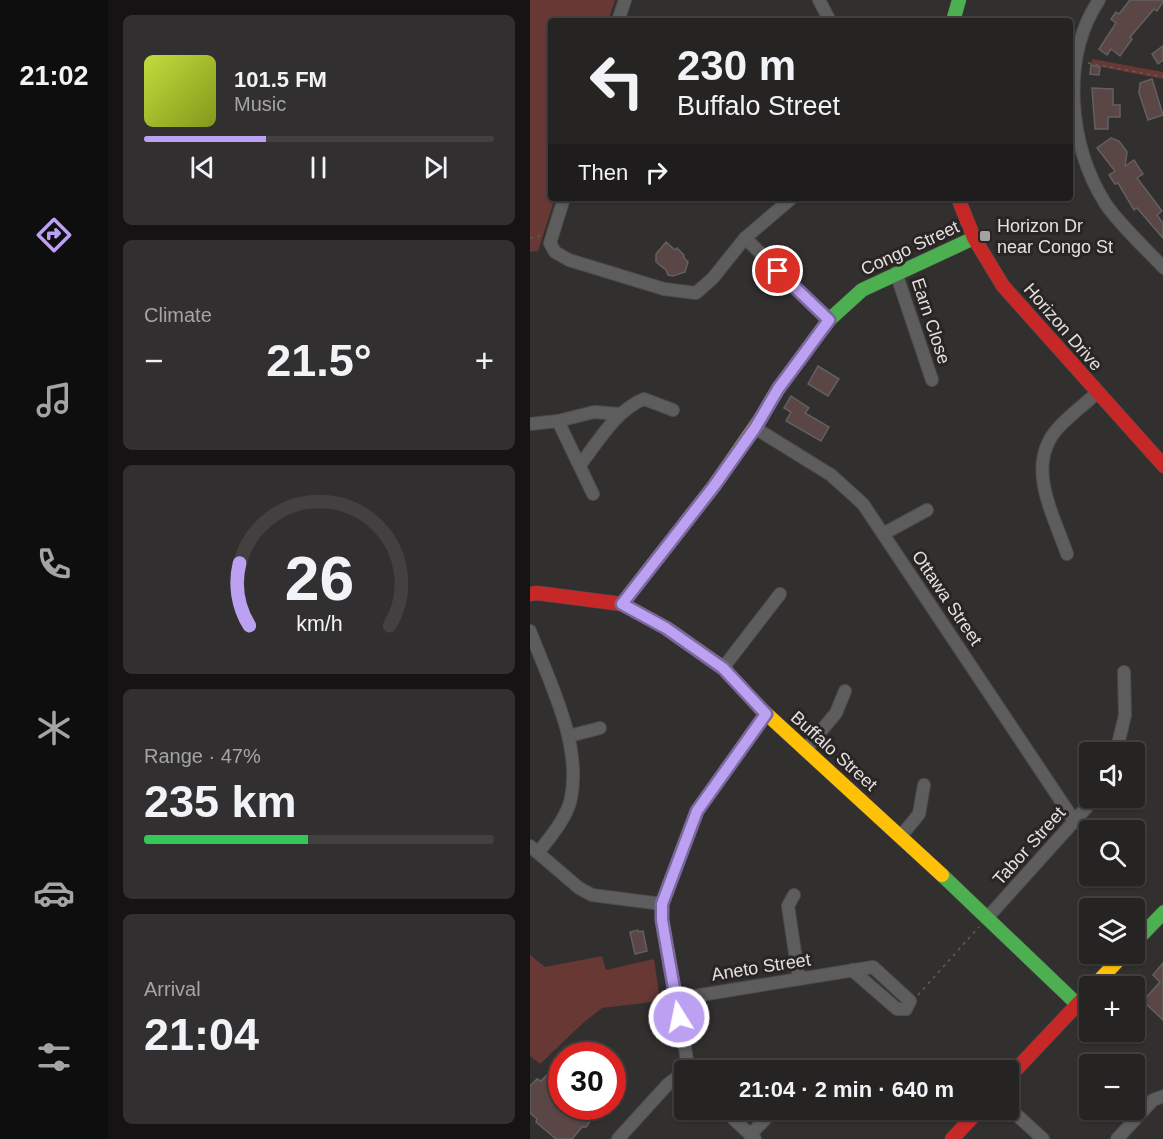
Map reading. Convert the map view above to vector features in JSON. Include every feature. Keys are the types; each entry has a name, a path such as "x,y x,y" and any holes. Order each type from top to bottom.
{"street":[{"path":"619,18 625,0"},
{"path":"819,0 828,18"},
{"path":"954,18 959,0"},
{"path":"1099,0 1083,34 1076,61 1074,98 1077,139 1088,174 1106,205 1163,268"},
{"path":"563,201 550,243 555,252 569,260 664,289 696,293 713,278 745,238 788,201"},
{"name":"Horizon Drive","path":"959,201 974,238 1003,286 1163,466"},
{"path":"745,238 829,320"},
{"name":"Congo Street","path":"622,604 714,486 755,428 778,389 829,320 862,290 974,238"},
{"name":"Earn Close","path":"896,273 932,380"},
{"path":"1067,554 1043,485 1041,469 1044,452 1050,438 1059,427 1097,393"},
{"path":"580,465 620,414 634,403 644,399 673,410"},
{"path":"530,424 558,421 594,412 620,414"},
{"path":"558,421 593,494"},
{"name":"Ottawa Street","path":"755,428 831,475 863,504 1075,822"},
{"path":"883,534 927,510"},
{"name":"Buffalo Street","path":"530,594 622,604 666,628 723,668 766,714 988,917 1077,1004"},
{"path":"723,668 780,594"},
{"path":"530,631 569,736 574,764 571,800 557,828 534,849 579,888 592,895 662,904"},
{"path":"1119,742 1125,715 1124,672"},
{"path":"806,749 836,713 845,691"},
{"path":"685,1060 662,920 662,904 697,811 766,714"},
{"path":"569,736 600,728"},
{"path":"901,836 919,814 924,785"},
{"name":"Tabor Street","path":"988,917 1087,808"},
{"path":"794,895 788,906 799,979"},
{"path":"1145,932 1163,914"},
{"path":"1103,976 1115,964"},
{"name":"Aneto Street","path":"676,999 852,970 897,1009 906,1009 910,1001"},
{"path":"1019,1066 1077,1004"},
{"path":"618,1139 674,1080"},
{"path":"1117,1139 1153,1100 1163,1096"},
{"path":"1019,1117 1043,1139"},
{"path":"735,1120 753,1137 766,1120"},
{"path":"952,1139 970,1120"}],"path":[{"path":"1076,61 1163,77"},
{"path":"910,1001 988,917"}],"shaded area":[{"path":"530,0 615,0 609,18 548,18 548,201 554,201 538,251 530,252"},
{"path":"1092,59 1163,72 1163,79 1091,65"},
{"path":"530,955 545,967 602,956 606,970 654,959 660,1001 602,1008 563,1042 548,1042 548,1056 540,1064 530,1056"}],"building":[{"path":"1130,0 1163,0 1163,2 1157,11 1154,9 1130,37 1132,39 1120,56 1111,49 1107,55 1099,49 1116,23 1111,19 1116,12 1119,14"},
{"path":"1163,46 1163,60 1158,64 1152,54"},
{"path":"1091,65 1100,67 1099,75 1090,74"},
{"path":"1152,79 1163,115 1148,120 1139,93 1140,83"},
{"path":"1092,88 1113,89 1113,105 1120,105 1120,117 1108,117 1108,129 1095,129"},
{"path":"1111,138 1119,141 1127,152 1125,166 1134,160 1143,174 1137,178 1162,211 1157,215 1163,223 1163,238 1137,208 1134,210 1118,183 1115,184 1109,175 1115,171 1097,148"},
{"path":"666,242 684,255 688,262 685,272 673,276 668,275 666,270 656,262 656,254"},
{"path":"818,366 839,379 828,396 808,384"},
{"path":"791,396 809,408 805,413 829,427 821,441 786,421 791,412 784,408"},
{"path":"643,931 647,951 635,954 630,932"},
{"path":"1163,963 1163,1020 1145,1003 1145,999 1160,982 1153,975"},
{"path":"548,1074 548,1120 591,1120 572,1139 556,1139 536,1122 537,1119 530,1113 530,1086 537,1079 541,1081"}],"traffic: fast":[{"path":"954,18 959,0"},
{"path":"761,418 778,389 829,320 862,290 974,238"},
{"path":"942,875 1077,1004"},
{"path":"1145,932 1164,912"}],"traffic: slow":[{"path":"622,604 714,486 761,418"},
{"path":"760,708 942,875"},
{"path":"1103,976 1115,964"}],"traffic: jam":[{"path":"959,201 974,238 1003,286 1164,466"},
{"path":"530,594 622,604 666,628 723,668 760,708"},
{"path":"1019,1066 1079,1003"},
{"path":"952,1139 970,1120"}],"place":[{"name":"Horizon Dr near Congo St","path":"985,236"}],"route":[{"path":"679,1017 662,920 662,904 697,811 766,714 723,668 666,628 622,604 714,486 755,428 778,389 829,320 778,271"}]}
